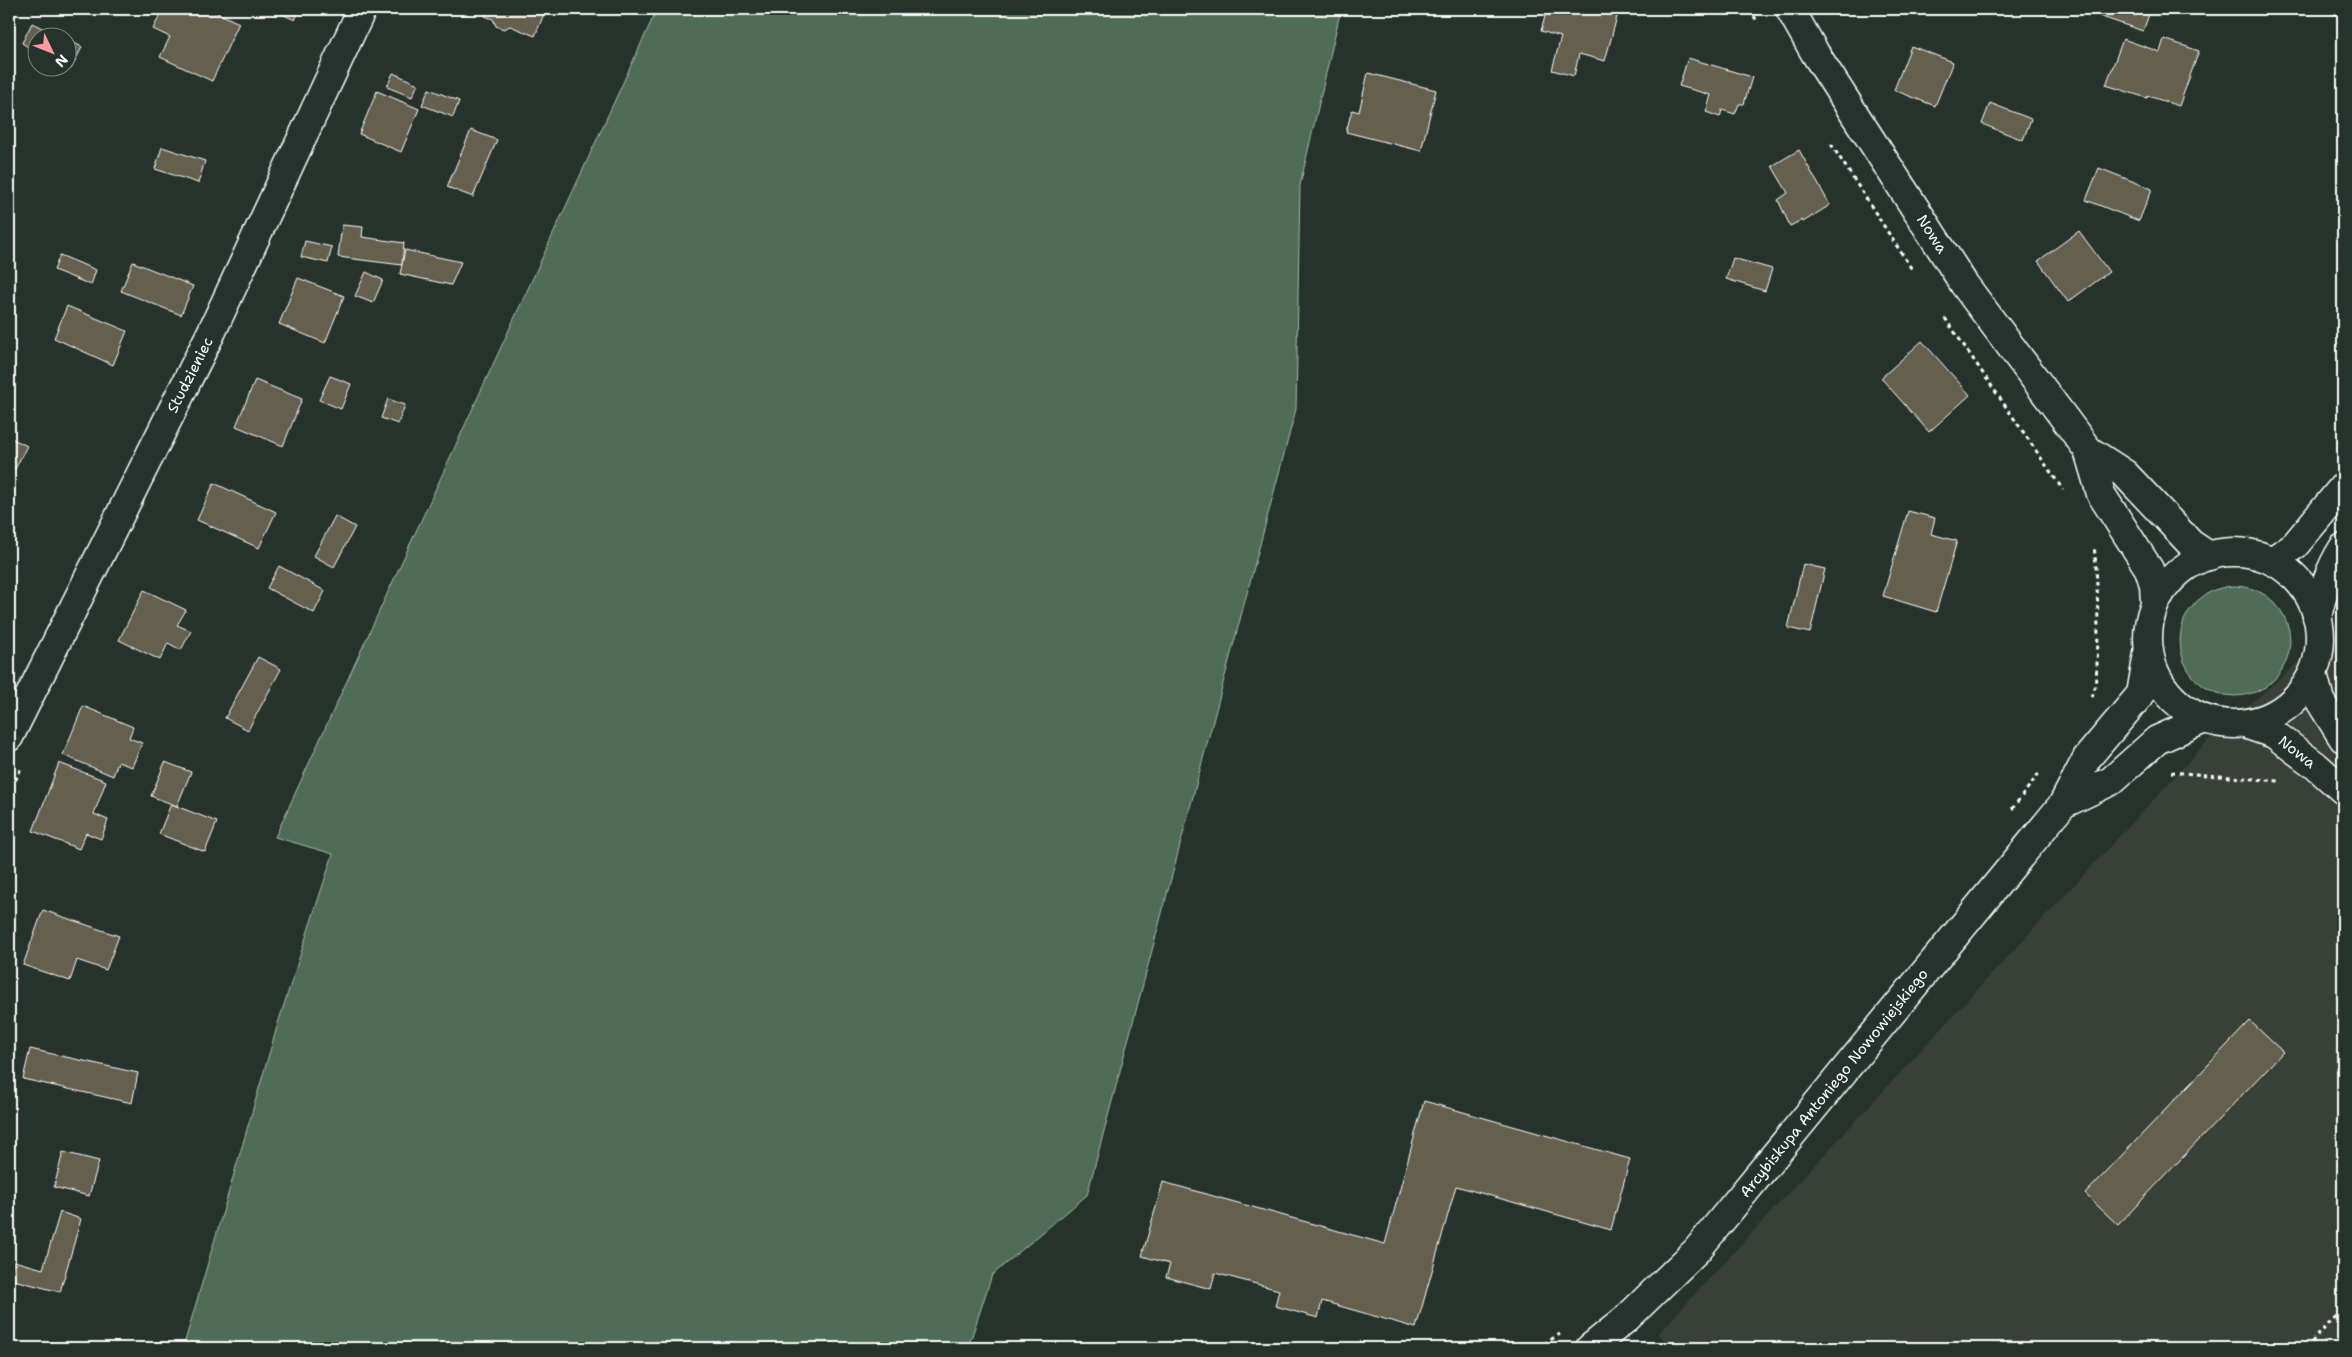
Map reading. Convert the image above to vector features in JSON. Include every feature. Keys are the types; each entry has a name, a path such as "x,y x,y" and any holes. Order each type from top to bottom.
{"street":[{"name":"Studzieniec","path":"9,737 212,331 362,9"},
{"name":"Nowa","path":"1790,9 1815,52 1964,284 2088,450 2125,474 2185,538 2209,556"},
{"name":"Nowa","path":"2088,450 2101,494 2149,569 2154,585 2155,603"},
{"path":"2272,561 2295,544 2343,487"},
{"path":"2317,617 2326,581 2332,566 2343,548"},
{"path":"2230,552 2252,554 2272,561 2287,571 2300,584 2310,600 2317,617 2319,644 2313,673 2301,692 2285,707 2266,718 2245,724 2228,724 2202,720 2172,699 2156,678 2148,653 2147,636 2155,603 2168,582 2187,566 2209,556 2230,552"},
{"name":"Arcybiskupa Antoniego Nowowiejskiego","path":"1590,1348 1627,1318 1697,1250 2063,804 2087,758 2141,694 2148,653"},
{"path":"2313,673 2320,701 2343,738"},
{"name":"Arcybiskupa Antoniego Nowowiejskiego","path":"2063,804 2111,781 2158,740 2202,720"},
{"name":"Nowa","path":"2245,724 2274,734 2315,764 2343,790"}],"path":[{"path":"1750,9 1763,31"},
{"path":"1826,136 1915,274"},
{"path":"1942,314 2064,491"},
{"path":"2092,698 2096,689 2097,664 2096,556 2093,541"},
{"path":"2007,817 2042,770"},
{"path":"2170,772 2288,782"},
{"path":"2306,1348 2343,1309"},
{"path":"1537,1348 1567,1330"}],"shaded area":[{"path":"2343,626 2343,1348 1673,1348 1658,1334 2216,732"}],"green space":[{"path":"657,9 1341,9 1300,185 1296,409 1087,1195 992,1275 968,1348 183,1348 279,1020 333,854 275,837"},
{"path":"2235,586 2256,591 2274,602 2285,620 2290,641 2285,662 2274,680 2256,691 2235,696 2214,691 2196,680 2185,662 2180,641 2185,620 2196,602 2214,591"}],"building":[{"path":"163,9 209,9 239,23 212,81 160,57 170,37 153,29"},
{"path":"271,9 300,9 295,20"},
{"path":"488,9 546,9 535,36 510,26 504,29 496,26 493,19 485,16"},
{"path":"1547,9 1619,9 1605,61 1579,54 1574,76 1552,70 1561,37 1541,31"},
{"path":"2098,9 2151,9 2143,31 2096,15"},
{"path":"2316,9 2339,9 2337,15"},
{"path":"32,23 42,28 30,28"},
{"path":"28,31 28,47 22,43"},
{"path":"2123,39 2160,52 2164,39 2199,51 2179,106 2106,85"},
{"path":"78,45 82,47 78,55"},
{"path":"1911,46 1953,62 1935,106 1894,90"},
{"path":"1688,58 1752,77 1744,104 1739,104 1735,114 1722,110 1720,117 1706,112 1711,95 1679,86"},
{"path":"393,73 418,84 412,97 387,87"},
{"path":"1368,73 1436,90 1421,151 1346,132 1352,110 1359,112"},
{"path":"429,89 459,101 453,117 422,105"},
{"path":"377,91 419,109 401,152 359,134"},
{"path":"1990,103 2031,119 2023,140 1982,124"},
{"path":"471,130 497,140 473,197 447,187"},
{"path":"162,147 205,161 198,183 155,169"},
{"path":"1799,150 1830,205 1803,222 1802,220 1790,226 1778,200 1788,193 1772,166"},
{"path":"2099,168 2152,189 2139,221 2086,200"},
{"path":"342,225 363,227 362,237 404,243 402,265 338,257"},
{"path":"2079,231 2109,272 2068,302 2038,261"},
{"path":"305,241 332,247 328,263 301,257"},
{"path":"405,250 461,262 451,285 400,274"},
{"path":"60,255 96,270 91,285 54,270"},
{"path":"1733,258 1772,269 1765,291 1726,279"},
{"path":"133,262 193,286 181,315 121,291"},
{"path":"366,272 383,280 373,303 355,296"},
{"path":"298,278 344,296 325,343 279,324"},
{"path":"67,306 127,331 113,365 54,338"},
{"path":"1922,341 1970,395 1929,432 1881,378"},
{"path":"330,376 351,384 341,409 319,400"},
{"path":"255,380 302,399 283,446 236,426"},
{"path":"388,399 405,405 398,424 381,418"},
{"path":"9,437 27,446 15,469 9,466"},
{"path":"214,483 276,512 259,548 197,520"},
{"path":"1908,511 1935,518 1931,534 1957,541 1936,612 1883,596"},
{"path":"335,516 355,527 334,567 314,556"},
{"path":"1803,564 1825,569 1810,633 1788,628"},
{"path":"279,566 325,591 314,613 267,588"},
{"path":"144,590 186,610 177,625 191,631 181,650 168,643 160,660 119,640"},
{"path":"258,657 281,669 248,730 225,718"},
{"path":"83,706 133,727 129,738 142,743 132,767 118,762 113,776 63,755"},
{"path":"165,762 191,772 177,806 151,796"},
{"path":"59,763 106,781 94,814 108,820 101,839 86,833 79,849 33,831"},
{"path":"171,804 217,822 205,852 159,834"},
{"path":"43,910 119,936 106,970 77,960 70,981 23,965"},
{"path":"2250,1021 2283,1052 2118,1225 2085,1194"},
{"path":"30,1049 138,1073 132,1103 23,1079"},
{"path":"1424,1101 1630,1159 1611,1230 1456,1186 1416,1328 1322,1301 1318,1318 1275,1306 1279,1290 1215,1273 1211,1289 1166,1277 1170,1264 1142,1256 1163,1182 1385,1244"},
{"path":"63,1152 99,1161 89,1196 54,1187"},
{"path":"60,1212 81,1219 60,1292 10,1279 14,1261 43,1269"}]}
